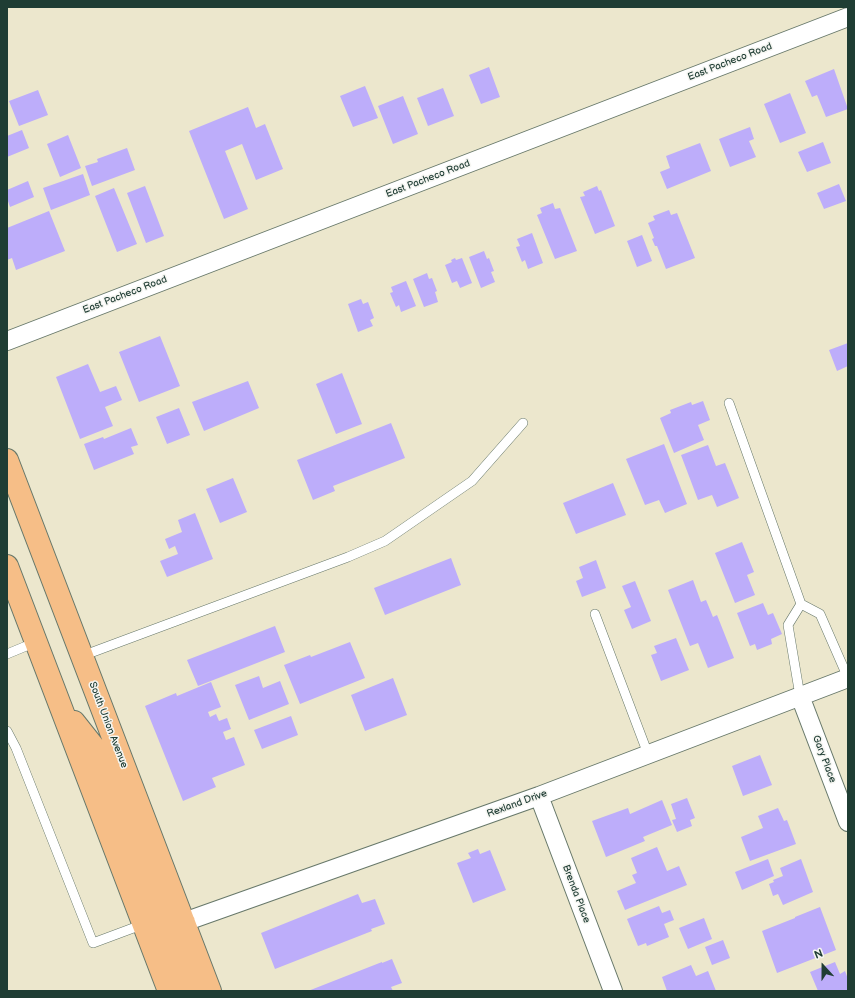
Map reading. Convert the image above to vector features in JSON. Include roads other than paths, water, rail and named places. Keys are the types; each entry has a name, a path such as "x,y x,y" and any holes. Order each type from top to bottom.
{"main road":[{"name":"South Union Avenue","path":"7,460 210,991"},
{"path":"7,566 169,991"},
{"path":"60,704 97,751 156,902 163,913 172,921 184,922"},
{"path":"144,924 154,924 163,932 172,946 190,991"}],"street":[{"name":"East Pacheco Road","path":"7,340 848,17"},
{"name":"Rexland Drive","path":"184,922 539,796 848,678"},
{"name":"Gary Place","path":"800,696 848,822"},
{"name":"Brenda Place","path":"539,796 613,991"}],"lane":[{"path":"729,403 801,604 820,614 848,678"},
{"path":"82,656 348,557 385,541 472,481 523,424"},
{"path":"800,696 788,625 801,604"},
{"path":"595,614 648,754"},
{"path":"7,654 36,642"},
{"path":"7,731 16,748 93,943 144,924"}]}
